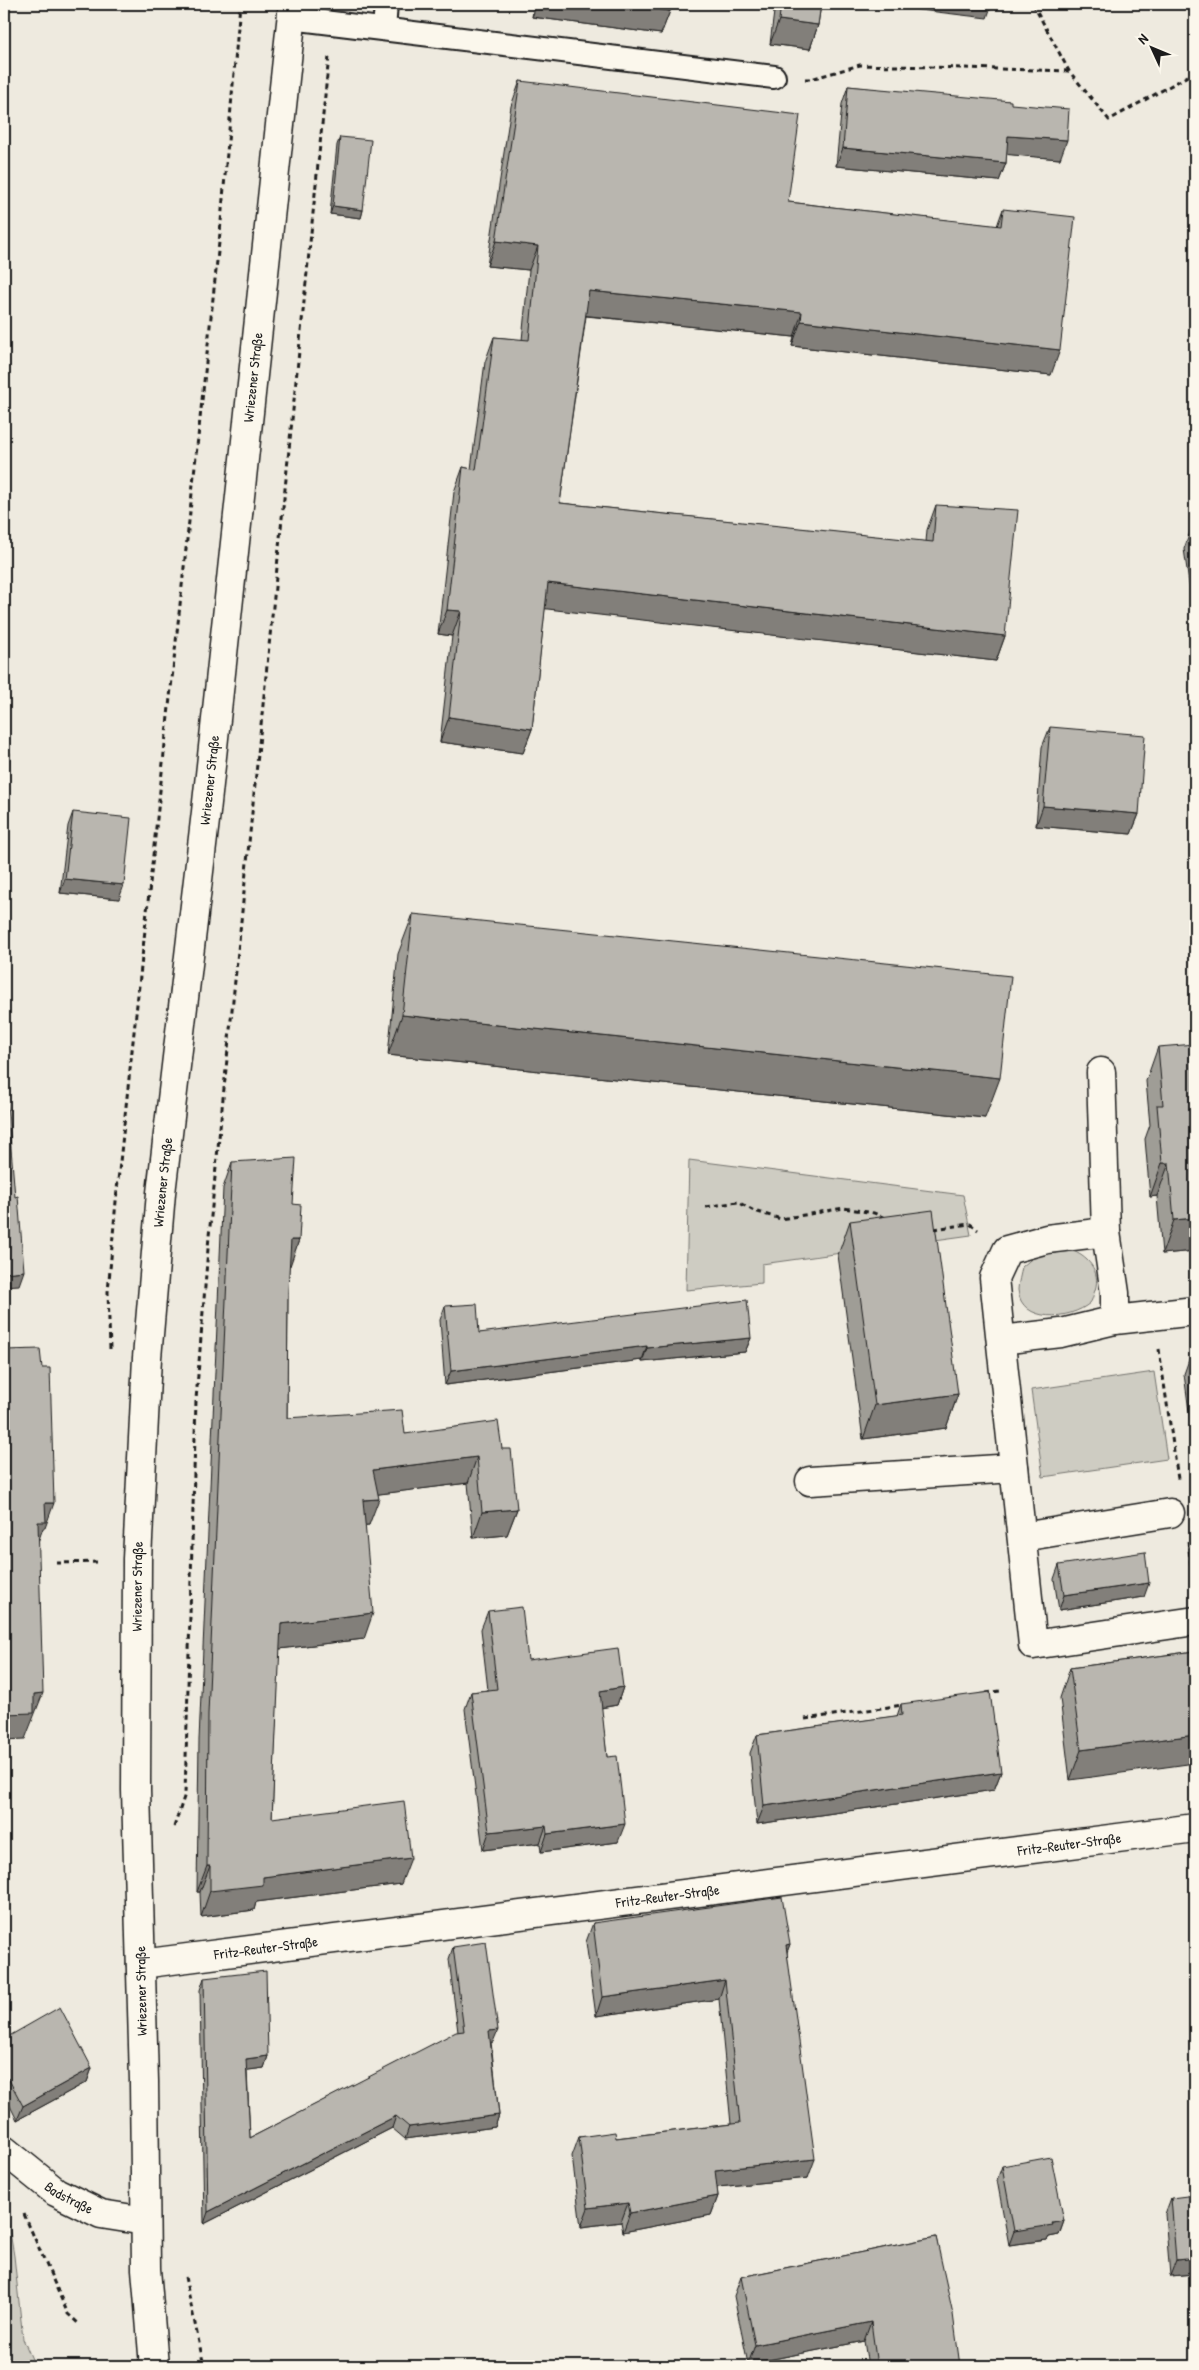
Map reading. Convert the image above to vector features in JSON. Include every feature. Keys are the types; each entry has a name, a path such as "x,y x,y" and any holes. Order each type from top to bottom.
{"street":[{"name":"Wriezener Straße","path":"154,2366 146,2269 136,1790 137,1559 149,1328 161,1193 206,812 292,11"},
{"path":"1101,1072 1106,1232 1115,1293 1115,1320"},
{"path":"1106,1232 1047,1239 1007,1250 994,1278 1033,1645 1195,1620"},
{"path":"1001,1340 1061,1333 1115,1320 1195,1311"},
{"path":"810,1481 1014,1468"},
{"path":"1022,1537 1170,1513"},
{"name":"Fritz-Reuter-Straße","path":"141,1964 1195,1828"},
{"name":"Badstraße","path":"4,2150 56,2192 101,2214 118,2219 146,2221"}],"lane":[{"path":"384,29 386,4"},
{"path":"292,11 333,23 774,76"}],"path":[{"path":"110,1357 108,1292 117,1190 219,242 240,4"},
{"path":"1033,4 1069,71 1109,120 1195,72"},
{"path":"174,1829 185,1794 196,1400 209,1236 333,23"},
{"path":"774,76 811,79 860,65 1069,71"},
{"path":"706,1207 738,1202 754,1211 781,1219 844,1208 874,1213 890,1220"},
{"path":"931,1230 970,1224 1007,1250"},
{"path":"1154,1315 1179,1482"},
{"path":"1187,1539 1195,1594"},
{"path":"103,1552 103,1572"},
{"path":"56,1563 102,1562"},
{"path":"981,1694 1000,1691"},
{"path":"805,1719 912,1704"},
{"path":"22,2210 68,2314 78,2323"},
{"path":"184,2270 204,2366"}],"shaded area":[{"path":"689,1160 963,1195 971,1235 762,1264 762,1283 686,1290"},
{"path":"1073,1251 1089,1262 1095,1273 1096,1286 1091,1302 1081,1309 1059,1315 1037,1314 1028,1309 1021,1301 1018,1290 1022,1267 1036,1255"},
{"path":"1154,1372 1167,1459 1043,1477 1031,1390"},
{"path":"4,2196 14,2256 23,2339 35,2366 4,2366"}],"building":[{"path":"618,4 671,4 670,11"},
{"path":"781,4 821,4 818,25 779,20"},
{"path":"520,81 800,115 788,202 1001,226 1003,209 1075,217 1060,350 801,321 802,312 589,291 560,503 933,542 936,505 1018,510 1005,636 548,583 532,729 449,717 461,611 447,610 463,467 476,470 494,337 529,340 538,246 496,241"},
{"path":"848,86 1011,101 1011,104 1069,109 1067,140 1008,136 1006,163 843,148"},
{"path":"340,137 371,140 363,210 333,206"},
{"path":"1050,727 1145,735 1139,814 1043,806"},
{"path":"4,752 10,753 4,813"},
{"path":"73,812 131,818 124,885 65,879"},
{"path":"413,914 1011,976 1000,1078 402,1015"},
{"path":"1195,1044 1195,1218 1174,1220 1169,1163 1162,1163 1157,1105 1163,1105 1158,1047"},
{"path":"4,1063 15,1197 18,1196 24,1271 4,1273"},
{"path":"296,1158 293,1204 301,1205 299,1240 291,1240 288,1290 287,1418 402,1410 405,1434 498,1421 502,1449 511,1449 517,1509 482,1512 477,1457 373,1470 379,1499 363,1500 373,1613 281,1624 272,1818 404,1801 411,1858 263,1877 263,1885 210,1891 210,1866 207,1866 208,1714 232,1162"},
{"path":"933,1210 958,1394 875,1405 850,1221"},
{"path":"747,1300 751,1338 647,1348 647,1346 451,1371 445,1306 477,1304 479,1333"},
{"path":"40,1349 42,1368 50,1368 54,1503 45,1503 46,1522 38,1522 43,1693 34,1694 34,1713 4,1714 4,1357 5,1350"},
{"path":"1145,1552 1149,1583 1064,1595 1059,1565"},
{"path":"522,1607 528,1660 618,1648 623,1687 600,1691 607,1757 617,1756 625,1824 547,1834 546,1826 489,1832 471,1692 497,1689 488,1611"},
{"path":"1195,1651 1195,1735 1081,1750 1070,1668"},
{"path":"990,1692 1001,1772 764,1806 757,1735 902,1715 901,1704"},
{"path":"782,1897 790,1944 786,1945 815,2159 715,2170 718,2196 630,2213 628,2203 588,2208 579,2137 615,2132 616,2138 740,2123 725,1980 602,1997 593,1923"},
{"path":"486,1942 498,2030 489,2031 499,2115 409,2127 396,2116 208,2212 204,1978 266,1971 268,2056 246,2059 250,2138 456,2032 464,2031 453,1947"},
{"path":"60,2007 92,2068 23,2106 8,2078 4,2081 4,2039"},
{"path":"1051,2157 1064,2221 1052,2223 1053,2225 1014,2231 1002,2166"},
{"path":"1195,2195 1195,2258 1176,2260 1171,2198"},
{"path":"936,2237 953,2314 960,2366 877,2366 871,2322 755,2345 741,2277"}]}
